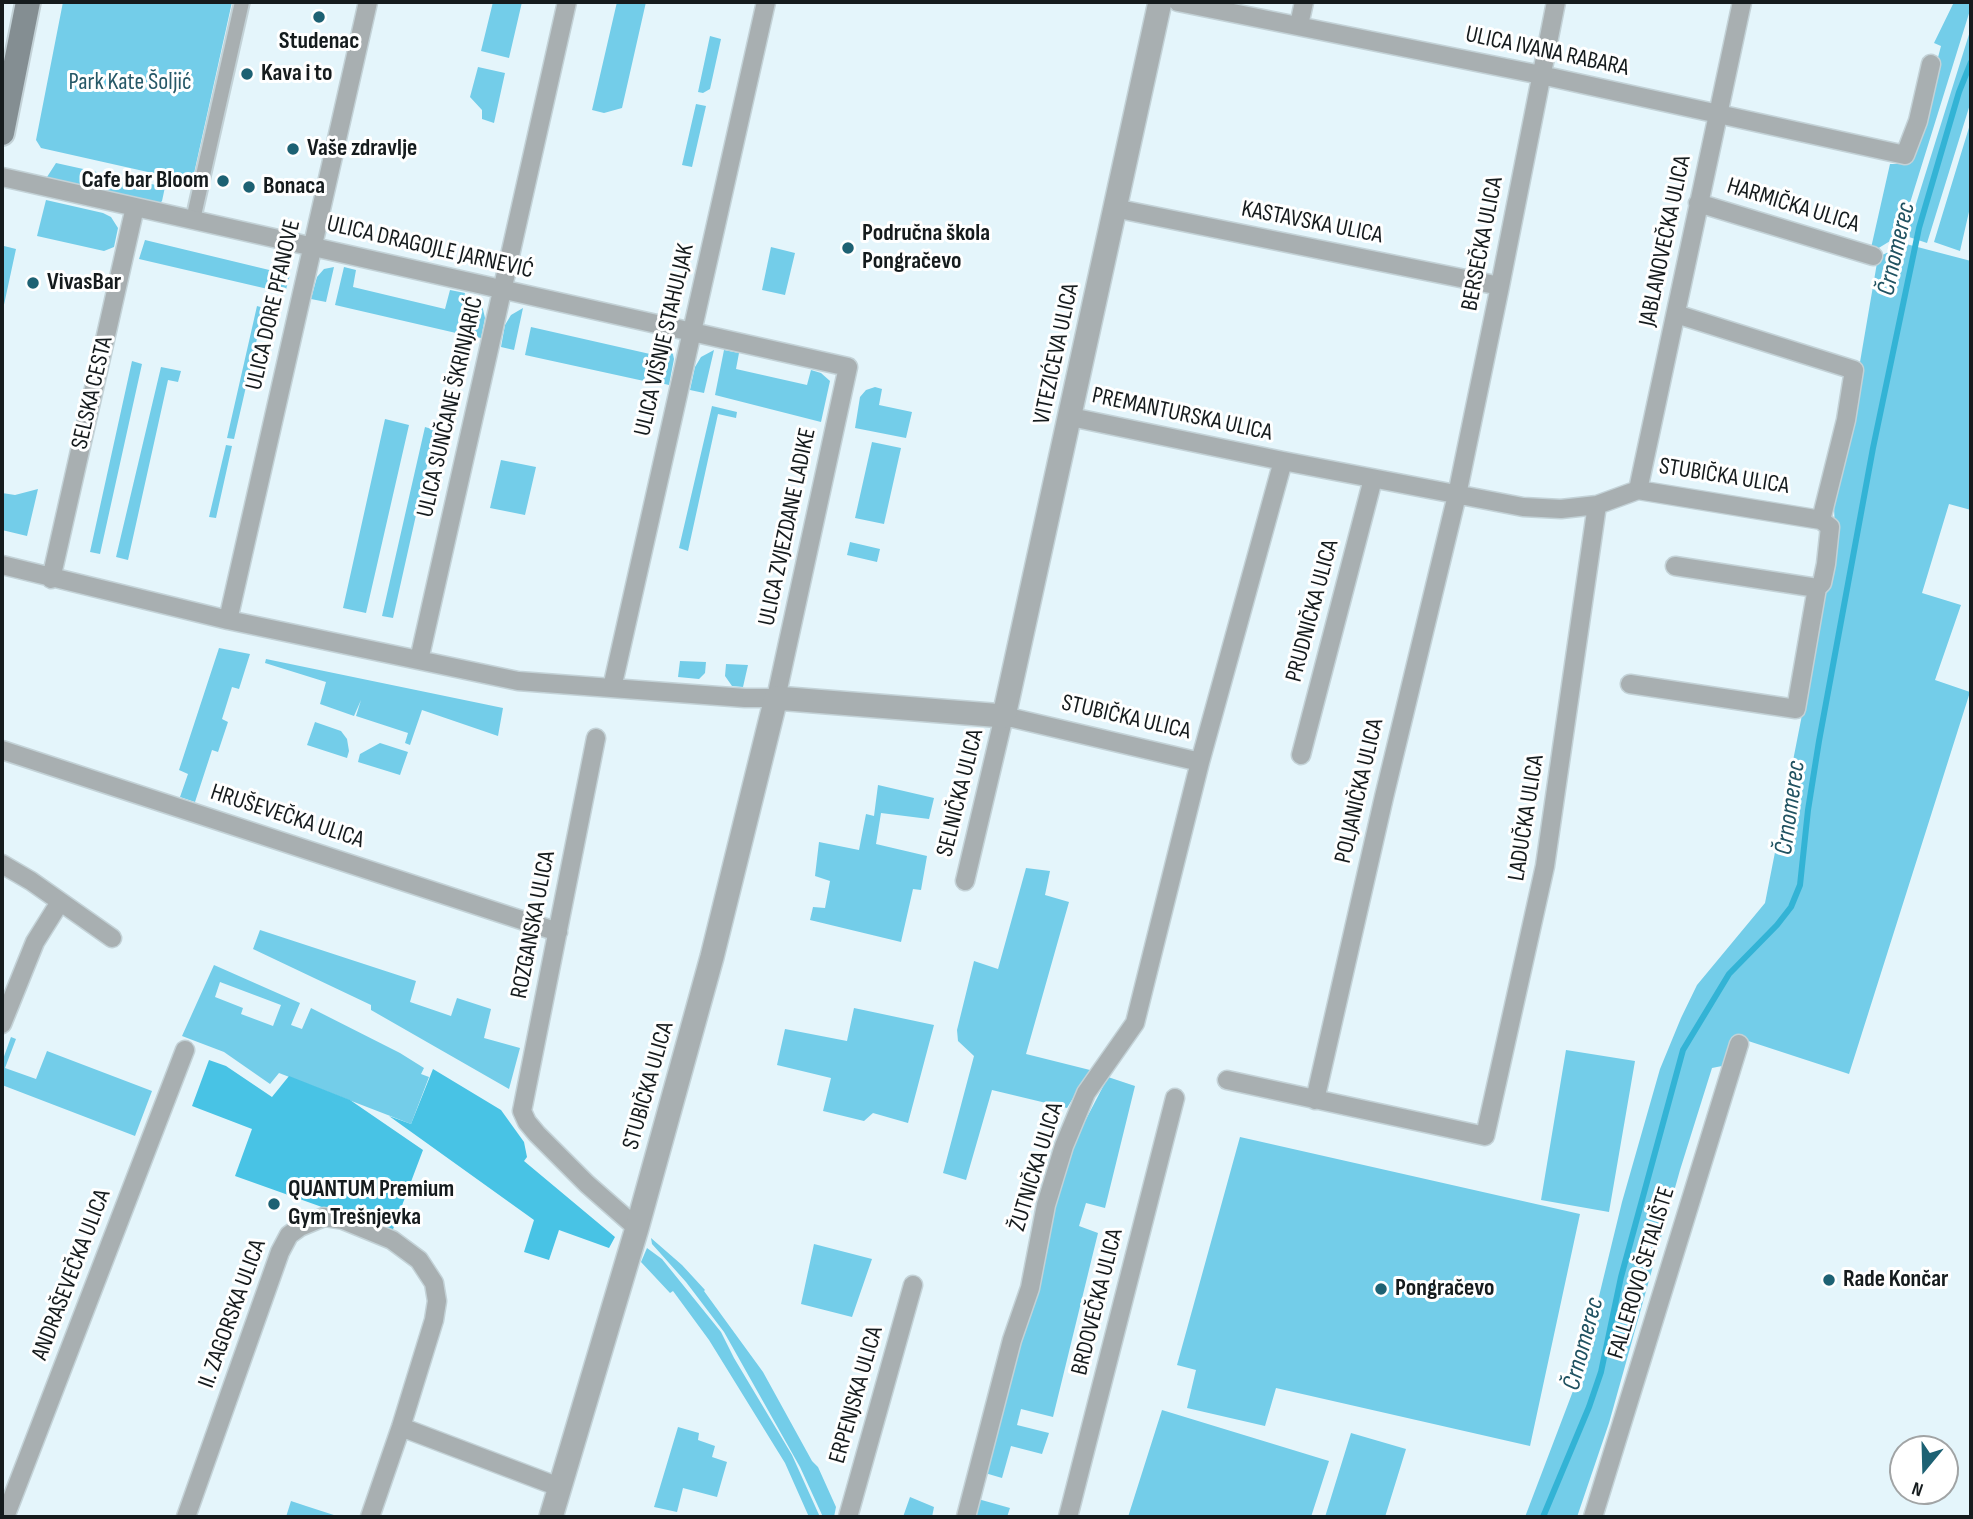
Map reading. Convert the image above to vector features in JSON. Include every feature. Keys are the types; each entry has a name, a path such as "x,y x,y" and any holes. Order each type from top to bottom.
{"main road":[{"path":"2,132 28,2"}],"street":[{"path":"193,220 242,2"},
{"name":"ULICA DORE PFANOVE","path":"228,620 368,2"},
{"name":"ULICA SUNČANE ŠKRINJARIĆ","path":"419,660 567,2"},
{"name":"ULICA VIŠNJE STAHULJAK","path":"612,688 766,2"},
{"name":"VITEZIĆEVA ULICA","path":"1004,716 1160,2"},
{"name":"ULICA IVANA RABARA","path":"1178,2 1541,75 1905,155 1918,121 1931,64"},
{"path":"1300,25 1304,2"},
{"name":"BERSEČKA ULICA","path":"1457,495 1556,2"},
{"name":"JABLANOVEČKA ULICA","path":"1638,489 1742,2"},
{"name":"ULICA DRAGOJLE JARNEVIĆ","path":"2,177 848,367"},
{"name":"HARMIČKA ULICA","path":"1698,203 1873,256"},
{"name":"SELSKA CESTA","path":"51,579 135,207"},
{"name":"KASTAVSKA ULICA","path":"1114,208 1500,286"},
{"name":"STUBIČKA ULICA","path":"551,1517 712,957 776,698 1004,716 1200,762 1283,461 1523,507 1561,509 1597,505 1638,489 1821,520 1846,420 1854,370 1676,314"},
{"name":"ULICA ZVJEZDANE LADIKE","path":"776,698 848,367"},
{"name":"PREMANTURSKA ULICA","path":"1071,417 1283,461"},
{"name":"PRUDNIČKA ULICA","path":"1301,755 1373,479"},
{"name":"POLJANIČKA ULICA","path":"1315,1100 1384,796 1457,495"},
{"name":"LADUČKA ULICA","path":"1315,1100 1485,1136 1545,866 1597,505"},
{"path":"1630,684 1796,709 1817,588 1822,583 1830,527 1821,520"},
{"path":"2,565 228,620 518,681 776,698"},
{"path":"1675,566 1817,588"},
{"name":"SELNIČKA ULICA","path":"965,881 1004,716"},
{"name":"ROZGANSKA ULICA","path":"596,738 522,1111 527,1122 587,1184 636,1228"},
{"name":"HRUŠEVEČKA ULICA","path":"2,750 558,932"},
{"name":"ŽUTNIČKA ULICA","path":"966,1517 1012,1340 1030,1288 1046,1205 1064,1146 1086,1093 1135,1023 1200,762"},
{"path":"2,863 112,938"},
{"path":"2,1024 35,942 60,901"},
{"name":"FALLEROVO ŠETALIŠTE","path":"1593,1517 1739,1044"},
{"name":"ANDRAŠEVEČKA ULICA","path":"5,1517 185,1050"},
{"path":"1227,1080 1315,1100"},
{"name":"BRDOVEČKA ULICA","path":"1068,1517 1175,1098"},
{"name":"II. ZAGORSKA ULICA","path":"186,1517 280,1252 289,1235 309,1221 324,1217 343,1220 392,1240 419,1260 434,1283 437,1301 434,1320 401,1427 370,1517"},
{"name":"ERPENJSKA ULICA","path":"848,1517 914,1285"},
{"path":"401,1427 559,1487"}],"green space":[{"name":"Park Kate Šoljić","path":"63,2 232,2 193,178 188,181 41,148 36,140"},
{"path":"493,2 522,2 509,58 481,51"},
{"path":"617,2 646,2 622,108 604,113 592,110"},
{"path":"1954,2 1971,2 1971,7 1900,235 1877,249 1871,248 1890,164 1910,164 1941,46 1934,43"},
{"path":"1971,28 1971,101 1927,243 1906,236"},
{"path":"710,36 721,39 710,89 703,93 698,92"},
{"path":"478,67 505,73 494,123 482,119 482,110 470,97"},
{"path":"696,104 706,106 692,167 682,165"},
{"path":"1971,121 1971,203 1960,251 1934,242"},
{"path":"56,163 165,187 162,201 160,203 47,177"},
{"path":"46,200 111,217 118,228 114,247 104,251 37,236"},
{"path":"145,240 290,275 285,293 139,259"},
{"path":"1906,244 1971,261 1971,510 1949,504 1922,593 1961,605 1935,680 1970,692 1849,1074 1733,1036 1722,1066 1712,1068 1680,1170 1609,1423 1577,1517 1525,1517 1581,1370 1622,1202 1660,1069 1697,985 1765,903 1825,598 1835,533 1834,506 1838,477 1878,257"},
{"path":"4,246 16,249 2,314 2,256"},
{"path":"771,247 795,253 785,295 762,290"},
{"path":"334,267 326,302 311,299 317,277 324,269"},
{"path":"344,267 356,270 353,287 445,309 450,290 465,293 456,333 335,305"},
{"path":"475,297 482,305 485,318 481,338 466,335"},
{"path":"257,306 264,308 234,439 227,438"},
{"path":"523,308 514,350 501,347 505,325 511,315"},
{"path":"531,327 650,354 644,381 525,355"},
{"path":"664,338 671,346 674,359 669,385 656,382"},
{"path":"714,350 704,393 690,390 695,367 701,357"},
{"path":"724,350 739,353 736,369 807,385 811,370 821,373 830,381 821,422 715,395"},
{"path":"132,361 142,364 100,554 90,552"},
{"path":"161,367 181,371 178,382 168,380 128,560 116,557"},
{"path":"875,387 882,389 879,405 912,412 906,438 855,428 860,397 866,390"},
{"path":"712,406 737,412 736,418 718,414 688,551 679,548"},
{"path":"385,419 409,425 366,613 343,608"},
{"path":"425,427 435,430 393,618 382,616"},
{"path":"872,442 901,448 884,524 855,518"},
{"path":"226,445 232,446 216,518 209,517"},
{"path":"501,460 536,467 525,515 490,508"},
{"path":"38,489 27,536 2,530 2,493 15,495"},
{"path":"850,542 880,549 877,562 847,555"},
{"path":"219,648 250,654 239,689 232,687 222,719 228,722 218,752 212,750 195,802 180,797 188,774 179,770"},
{"path":"266,659 503,708 498,736 422,710 410,745 405,743 408,733 356,716 361,700 354,716 320,704 326,682 265,663"},
{"path":"680,661 706,662 705,673 699,679 678,677"},
{"path":"726,664 748,665 743,687 732,686 725,676"},
{"path":"315,722 341,731 347,739 347,758 307,745"},
{"path":"380,743 408,752 400,775 358,762 360,754"},
{"path":"878,785 934,798 929,819 881,813 876,844 927,856 921,890 913,889 901,942 810,920 813,907 825,908 830,881 815,876 819,842 859,850 866,814 874,816"},
{"path":"1026,868 1050,871 1045,895 1069,902 1026,1054 1090,1070 1067,1108 992,1090 966,1180 943,1173 974,1056 958,1041 957,1030 974,961 998,969"},
{"path":"260,930 416,981 410,1002 451,1016 457,998 491,1009 484,1038 520,1048 509,1089 371,1010 371,1005 253,949"},
{"path":"214,965 300,1003 291,1025 302,1029 311,1008 400,1053 424,1068 421,1074 429,1077 411,1124 279,1073 270,1084 224,1052 182,1036","holes":["220,982 281,1005 273,1026 241,1014 243,1008 215,997"]},
{"path":"854,1008 934,1025 908,1123 873,1113 864,1121 823,1111 831,1078 777,1065 785,1029 847,1041"},
{"path":"11,1037 16,1039 5,1068 36,1079 47,1051 152,1091 135,1136 2,1085 2,1062"},
{"path":"1566,1050 1635,1061 1609,1212 1541,1200"},
{"path":"1108,1077 1135,1086 1105,1208 1086,1203 1079,1226 1098,1233 1053,1417 1021,1409 1017,1425 1049,1433 1042,1454 1011,1446 1002,1478 985,1473 1055,1199 1071,1148"},
{"name":"Pongračevo","path":"1240,1137 1580,1214 1530,1446 1276,1388 1265,1426 1187,1408 1196,1370 1177,1365"},
{"path":"651,1238 705,1290 763,1372 812,1461 818,1467 836,1507 834,1517 823,1517 800,1467 724,1332 686,1282 652,1244"},
{"path":"814,1244 872,1259 852,1317 801,1304"},
{"path":"647,1248 662,1259 721,1332 792,1455 820,1517 809,1517 785,1463 709,1340 673,1291 670,1293 641,1262"},
{"path":"1162,1410 1329,1461 1311,1517 1128,1517"},
{"path":"678,1427 699,1433 698,1440 715,1446 712,1457 727,1462 717,1497 683,1488 677,1512 654,1507"},
{"path":"1351,1433 1406,1449 1385,1517 1325,1517"},
{"path":"910,1497 934,1507 932,1517 903,1517"},
{"path":"978,1499 1010,1508 1007,1517 973,1517"},
{"path":"291,1501 306,1506 340,1517 286,1517"}],"shaded area":[{"path":"209,1060 226,1066 272,1097 289,1076 350,1100 423,1150 392,1232 235,1176 252,1129 192,1106"},
{"path":"433,1069 501,1110 524,1142 527,1157 524,1161 615,1237 609,1248 559,1230 549,1260 524,1252 534,1220 389,1116 411,1124"}],"waterway":[{"name":"Črnomerec","path":"1543,1517 1601,1372 1621,1277 1683,1050 1729,974 1777,925 1791,907 1800,885 1819,741 1873,448 1919,228 1959,92 1971,62"}],"place":[{"name":"Studenac","path":"319,17"},
{"name":"Kava i to","path":"247,74"},
{"name":"Vaše zdravlje","path":"293,149"},
{"name":"Cafe bar Bloom","path":"223,181"},
{"name":"Bonaca","path":"249,187"},
{"name":"Područna škola Pongračevo","path":"848,248"},
{"name":"VivasBar","path":"33,283"},
{"name":"QUANTUM Premium Gym Trešnjevka","path":"274,1204"},
{"name":"Rade Končar","path":"1829,1280"},
{"name":"Pongračevo","path":"1381,1289"}]}
